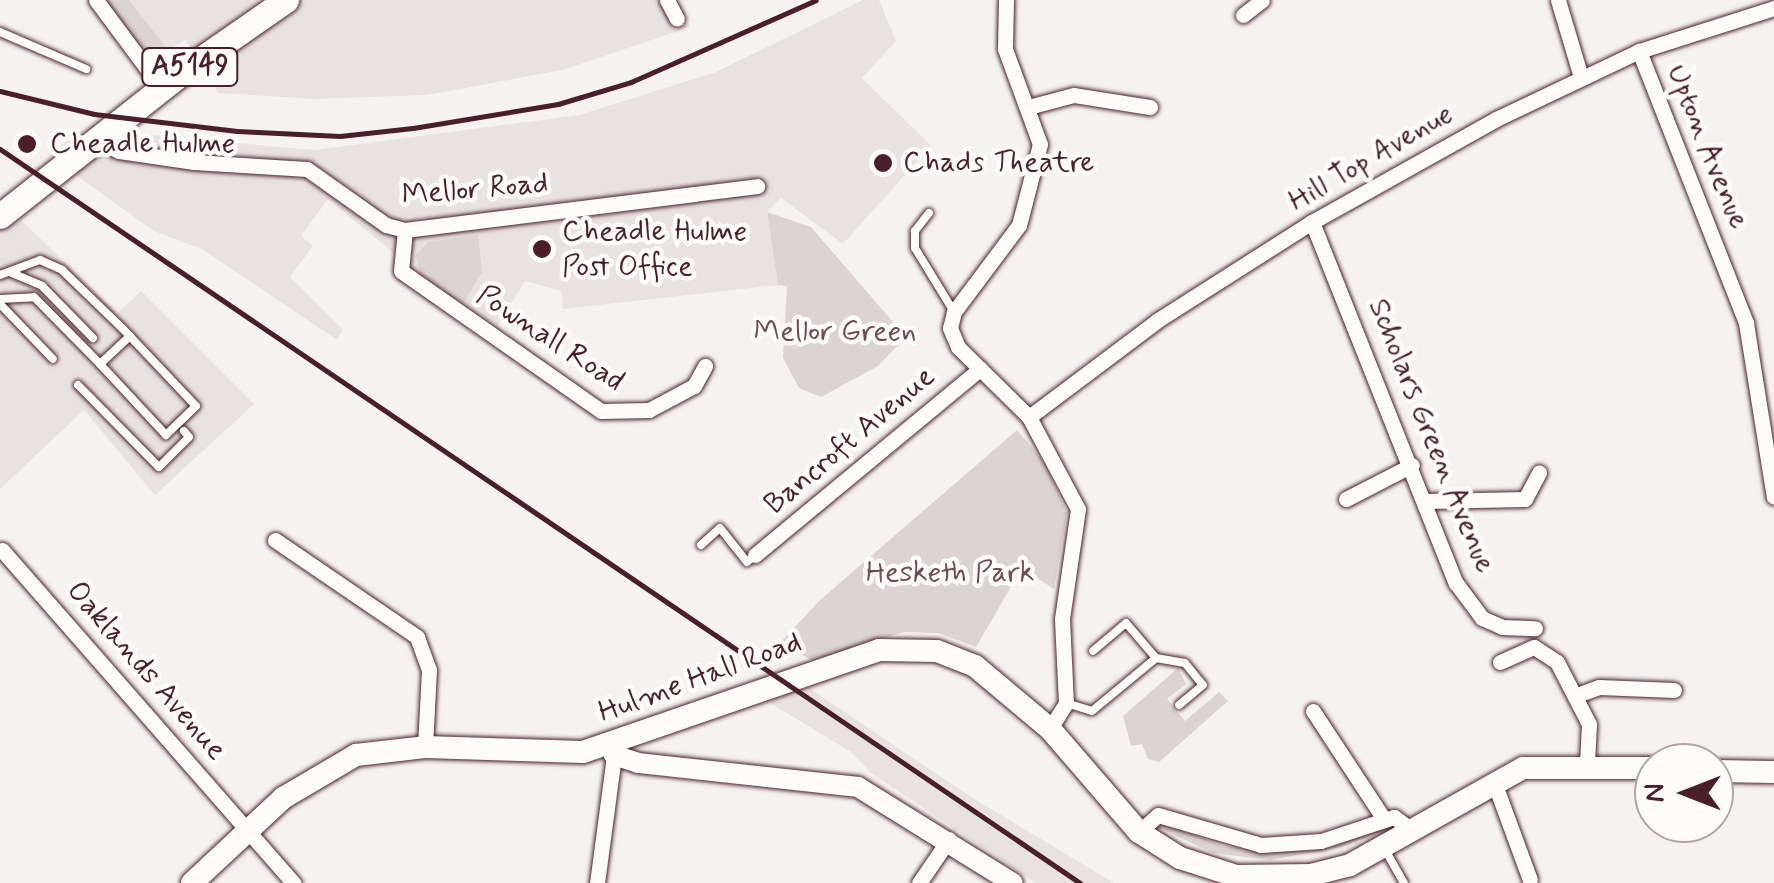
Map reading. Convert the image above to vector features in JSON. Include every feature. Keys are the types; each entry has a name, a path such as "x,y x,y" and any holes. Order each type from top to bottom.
{"main road":[{"name":"A5149","path":"2,211 286,0"},
{"name":"Hulme Hall Road","path":"192,883 246,830 334,766 356,755 425,747 612,750 794,674 879,650 913,648 975,666 1050,729 1139,832 1180,858 1236,879 1311,875 1384,847 1523,768 1586,764 1634,767"},
{"path":"1734,771 1774,772"}],"street":[{"path":"96,0 162,89"},
{"path":"667,0 677,19"},
{"path":"1006,0 1005,50 1032,106 1040,144 1019,225 954,312 953,338 1029,418 1078,509 1062,619 1066,703 1050,729"},
{"path":"1243,15 1262,0"},
{"path":"1558,0 1581,76"},
{"name":"Hill Top Avenue","path":"1029,418 1158,320 1312,222 1581,76 1640,51 1774,8"},
{"name":"Upton Avenue","path":"1640,51 1746,323 1774,497"},
{"path":"1032,106 1074,94 1150,107"},
{"name":"Mellor Road","path":"99,141 119,151 194,162 307,168 386,225 405,230 757,186"},
{"name":"Scholars Green Avenue","path":"1312,222 1456,583 1482,618 1502,627 1535,628"},
{"name":"Pownall Road","path":"405,230 401,270 601,411 649,410 694,386 705,366"},
{"name":"Bancroft Avenue","path":"755,556 980,369"},
{"path":"1346,500 1412,466"},
{"path":"1426,501 1525,499 1539,473"},
{"path":"275,540 417,638 429,670 425,747"},
{"name":"Oaklands Avenue","path":"2,550 294,883"},
{"path":"1500,662 1534,647 1546,652 1577,695 1589,724 1586,764"},
{"path":"1577,695 1599,688 1674,690"},
{"path":"1313,711 1384,819"},
{"path":"597,883 612,750 858,786 949,839 1014,883"},
{"path":"1494,782 1530,880"},
{"path":"1139,832 1158,815 1242,843 1292,844 1347,834 1384,819 1404,820 1413,831"},
{"path":"918,883 949,839"}],"lane":[{"path":"0,32 86,69"},
{"path":"929,213 915,231 914,248 954,312"},
{"path":"0,275 40,260 62,270 196,406 166,435 34,296 0,302"},
{"path":"12,272 42,286 93,338"},
{"path":"0,302 53,359"},
{"path":"97,361 126,333"},
{"path":"78,385 159,467 190,437 184,432"},
{"path":"701,545 720,528 748,562 755,556"},
{"path":"1093,652 1126,623 1156,658 1185,663 1203,685 1179,705"},
{"path":"1066,703 1092,710 1156,658"},
{"path":"1384,847 1404,883"}],"shaded area":[{"path":"105,0 677,0 690,27 562,70 427,95 316,99 218,93 186,40 150,59"},
{"path":"863,0 879,0 896,41 862,78 931,146 843,244 781,198 767,212 778,285 563,309 561,291 525,281 497,327 424,278 328,199 301,236 313,246 290,277 343,330 337,340 202,249 154,231 73,173 122,132 314,150 579,115 716,72"},
{"path":"0,200 118,313 141,291 254,404 155,495 84,410 0,489"},
{"path":"803,684 971,797 1114,883 1036,883 871,773 851,752 770,703"}],"green space":[{"path":"105,0 129,0 168,50 150,59"},
{"name":"Mellor Green","path":"767,212 811,227 906,337 878,366 821,397 799,388 783,358 787,286 778,285"},
{"path":"478,235 482,272 463,304 420,275 416,254 428,242"},
{"name":"Hesketh Park","path":"1017,430 1044,462 1067,513 1054,589 1022,568 976,647 938,633 904,632 813,660 778,645 820,600"},
{"path":"1178,668 1186,684 1167,699 1185,721 1219,692 1228,701 1159,762 1148,759 1142,744 1131,746 1123,716"},
{"path":"1167,824 1223,846 1269,852 1389,828 1342,847 1270,860 1213,853 1155,826"}],"railway":[{"path":"0,91 94,114 237,131 340,136 413,128 558,104 631,82 816,0"},
{"path":"0,149 1080,883"}],"place":[{"name":"Cheadle Hulme","path":"27,144"},
{"name":"Chads Theatre","path":"883,163"},
{"name":"Cheadle Hulme Post Office","path":"542,249"}]}
